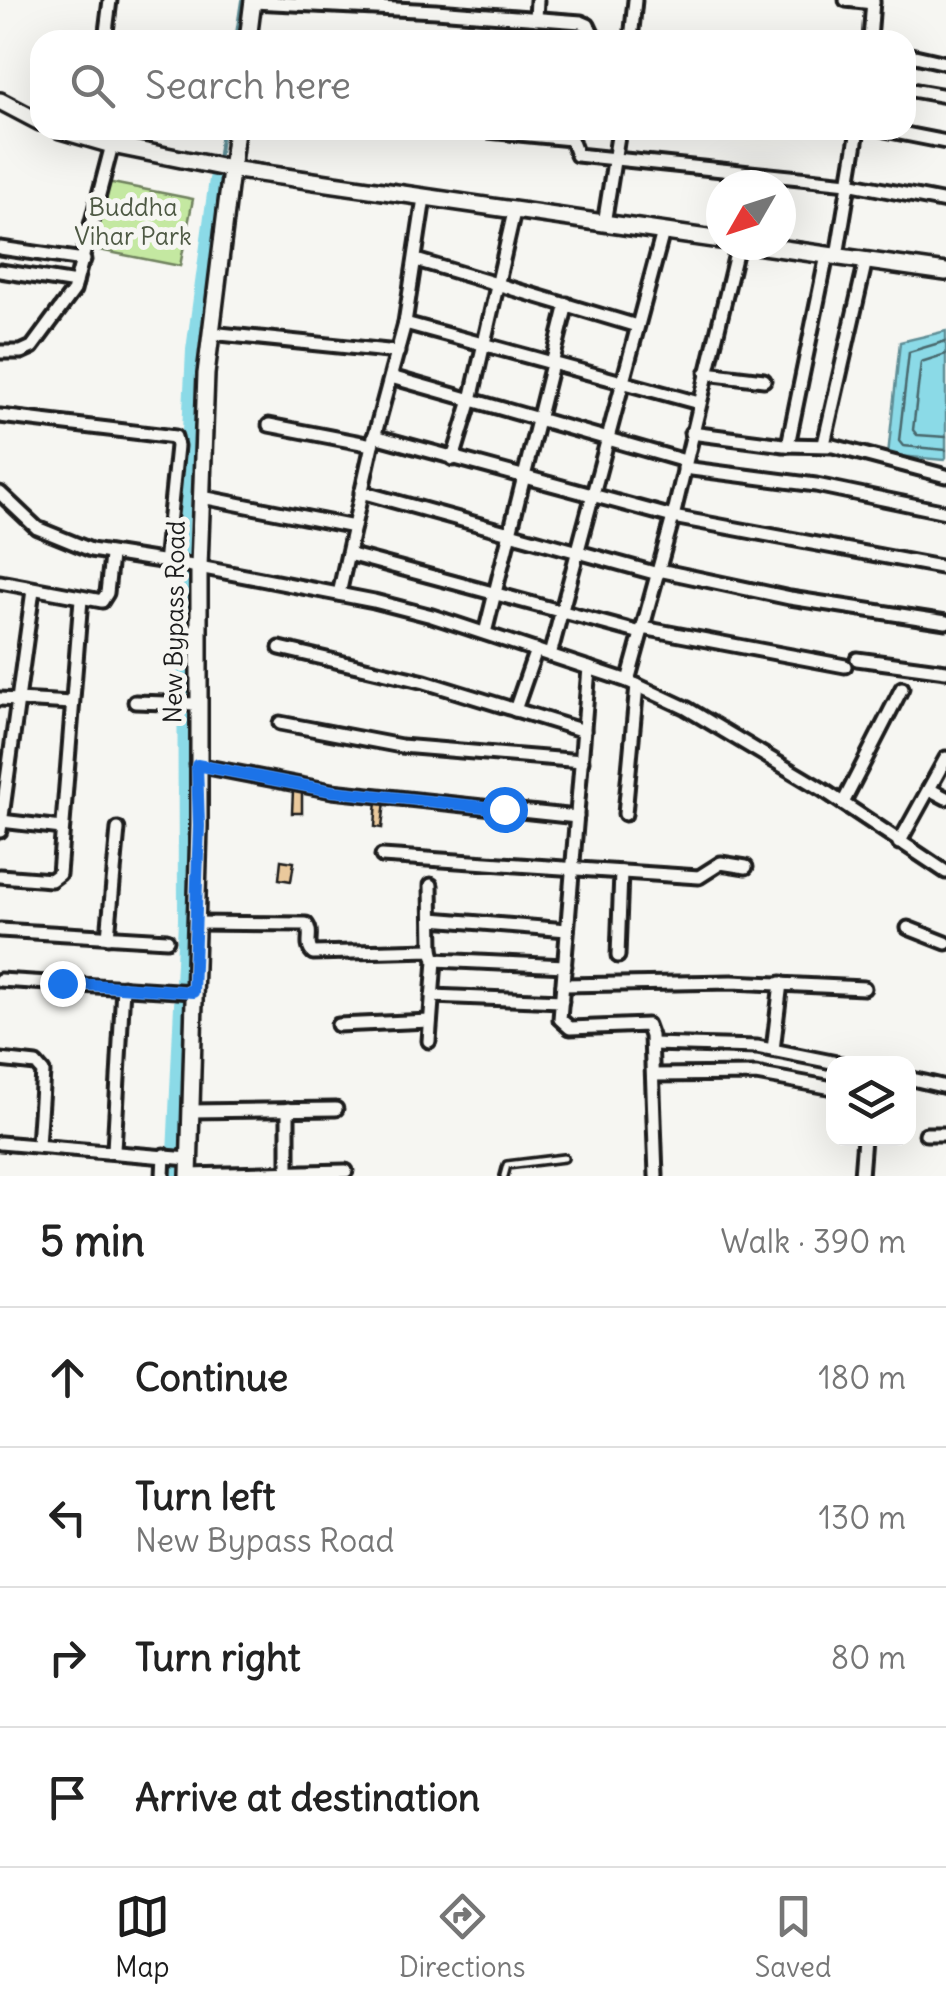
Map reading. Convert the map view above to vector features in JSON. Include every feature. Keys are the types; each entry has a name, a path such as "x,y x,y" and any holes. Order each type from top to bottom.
{"main road":[{"path":"249,30 253,1"},
{"path":"0,101 30,117"},
{"path":"102,140 112,146 231,168 706,238"},
{"name":"New Bypass Road","path":"180,1163 190,1110 184,992 196,923 199,826 182,566 202,497 210,333 235,140"},
{"path":"796,251 946,272"}],"street":[{"path":"106,30 110,0"},
{"path":"536,19 537,0"},
{"path":"632,30 635,0"},
{"path":"846,0 873,1 871,30"},
{"path":"253,1 584,23 589,30"},
{"path":"916,55 945,58"},
{"path":"916,91 946,96"},
{"path":"916,136 946,142"},
{"path":"572,140 577,155 848,183 946,202"},
{"path":"604,224 617,140"},
{"path":"788,445 856,140"},
{"path":"0,352 21,352 32,346 76,284 112,146"},
{"path":"339,594 373,440 405,324 424,198"},
{"path":"454,458 514,212"},
{"path":"550,655 663,232"},
{"path":"0,248 84,260"},
{"path":"416,260 637,326"},
{"path":"625,814 633,683 642,630 734,260"},
{"path":"824,444 866,260"},
{"path":"0,271 76,284"},
{"path":"484,633 567,304"},
{"path":"405,324 698,403"},
{"path":"210,333 398,352"},
{"path":"706,373 764,380"},
{"path":"392,377 608,438 685,465 816,485 946,512"},
{"path":"0,416 175,437 182,566"},
{"path":"270,425 373,440 673,517 946,568"},
{"path":"691,434 788,445 824,444 946,476"},
{"path":"361,492 659,572 790,598 946,622"},
{"path":"0,493 37,528 111,556 339,594 432,616 633,683 699,716 844,803 946,872"},
{"path":"202,497 354,527"},
{"path":"348,554 642,630 845,666"},
{"path":"0,582 80,599 106,598 111,556"},
{"path":"0,831 5,758 33,590"},
{"path":"0,876 55,880 59,874 80,599"},
{"path":"280,648 408,678 584,731"},
{"path":"514,710 536,650"},
{"path":"858,659 946,671"},
{"path":"589,668 560,1019 565,1026 641,1023 650,1030 656,1176"},
{"path":"844,803 902,688"},
{"path":"0,699 72,704"},
{"path":"135,702 189,704"},
{"path":"280,723 402,746 582,761"},
{"path":"899,843 946,758"},
{"path":"197,765 332,791 577,817"},
{"path":"928,789 946,798"},
{"path":"1,821 62,828"},
{"path":"108,937 118,829"},
{"path":"382,856 700,877 721,863 746,867"},
{"path":"618,956 621,872"},
{"path":"429,1041 434,955 431,885"},
{"path":"432,919 567,930"},
{"path":"196,923 306,924 310,931 308,946 313,953 434,955 564,966"},
{"path":"908,928 946,943"},
{"path":"0,930 167,940"},
{"path":"0,980 184,992"},
{"path":"563,985 781,983 864,988"},
{"path":"774,1050 781,983"},
{"path":"114,1150 123,986"},
{"path":"432,996 562,1002"},
{"path":"338,1025 430,1021"},
{"path":"652,1044 723,1044 826,1061"},
{"path":"0,1060 36,1064 42,1072 38,1145"},
{"path":"653,1075 756,1074 826,1087"},
{"path":"916,1080 946,1086"},
{"path":"190,1110 336,1109"},
{"path":"288,1110 288,1172"},
{"path":"926,1134 946,1134"},
{"path":"0,1142 114,1150 180,1163 288,1172 346,1171"},
{"path":"861,1176 863,1146"},
{"path":"163,1176 180,1163"}],"lane":[{"path":"504,1176 507,1165 564,1158"}],"green space":[{"name":"Buddha Vihar Park","path":"102,181 193,199 180,266 89,248"}],"water":[{"path":"946,331 946,457 944,460 888,455 900,342"}],"building":[{"path":"293,790 302,790 302,813 292,813"},
{"path":"377,800 385,801 382,828 375,827"},
{"path":"281,860 294,862 291,881 279,879"}],"waterway":[{"path":"238,30 242,0"},
{"path":"218,161 221,140"},
{"path":"172,1176 184,920 183,532 192,350 215,179"}],"route":[{"path":"62,983 193,992 199,826 197,765 332,791 504,809"}]}
